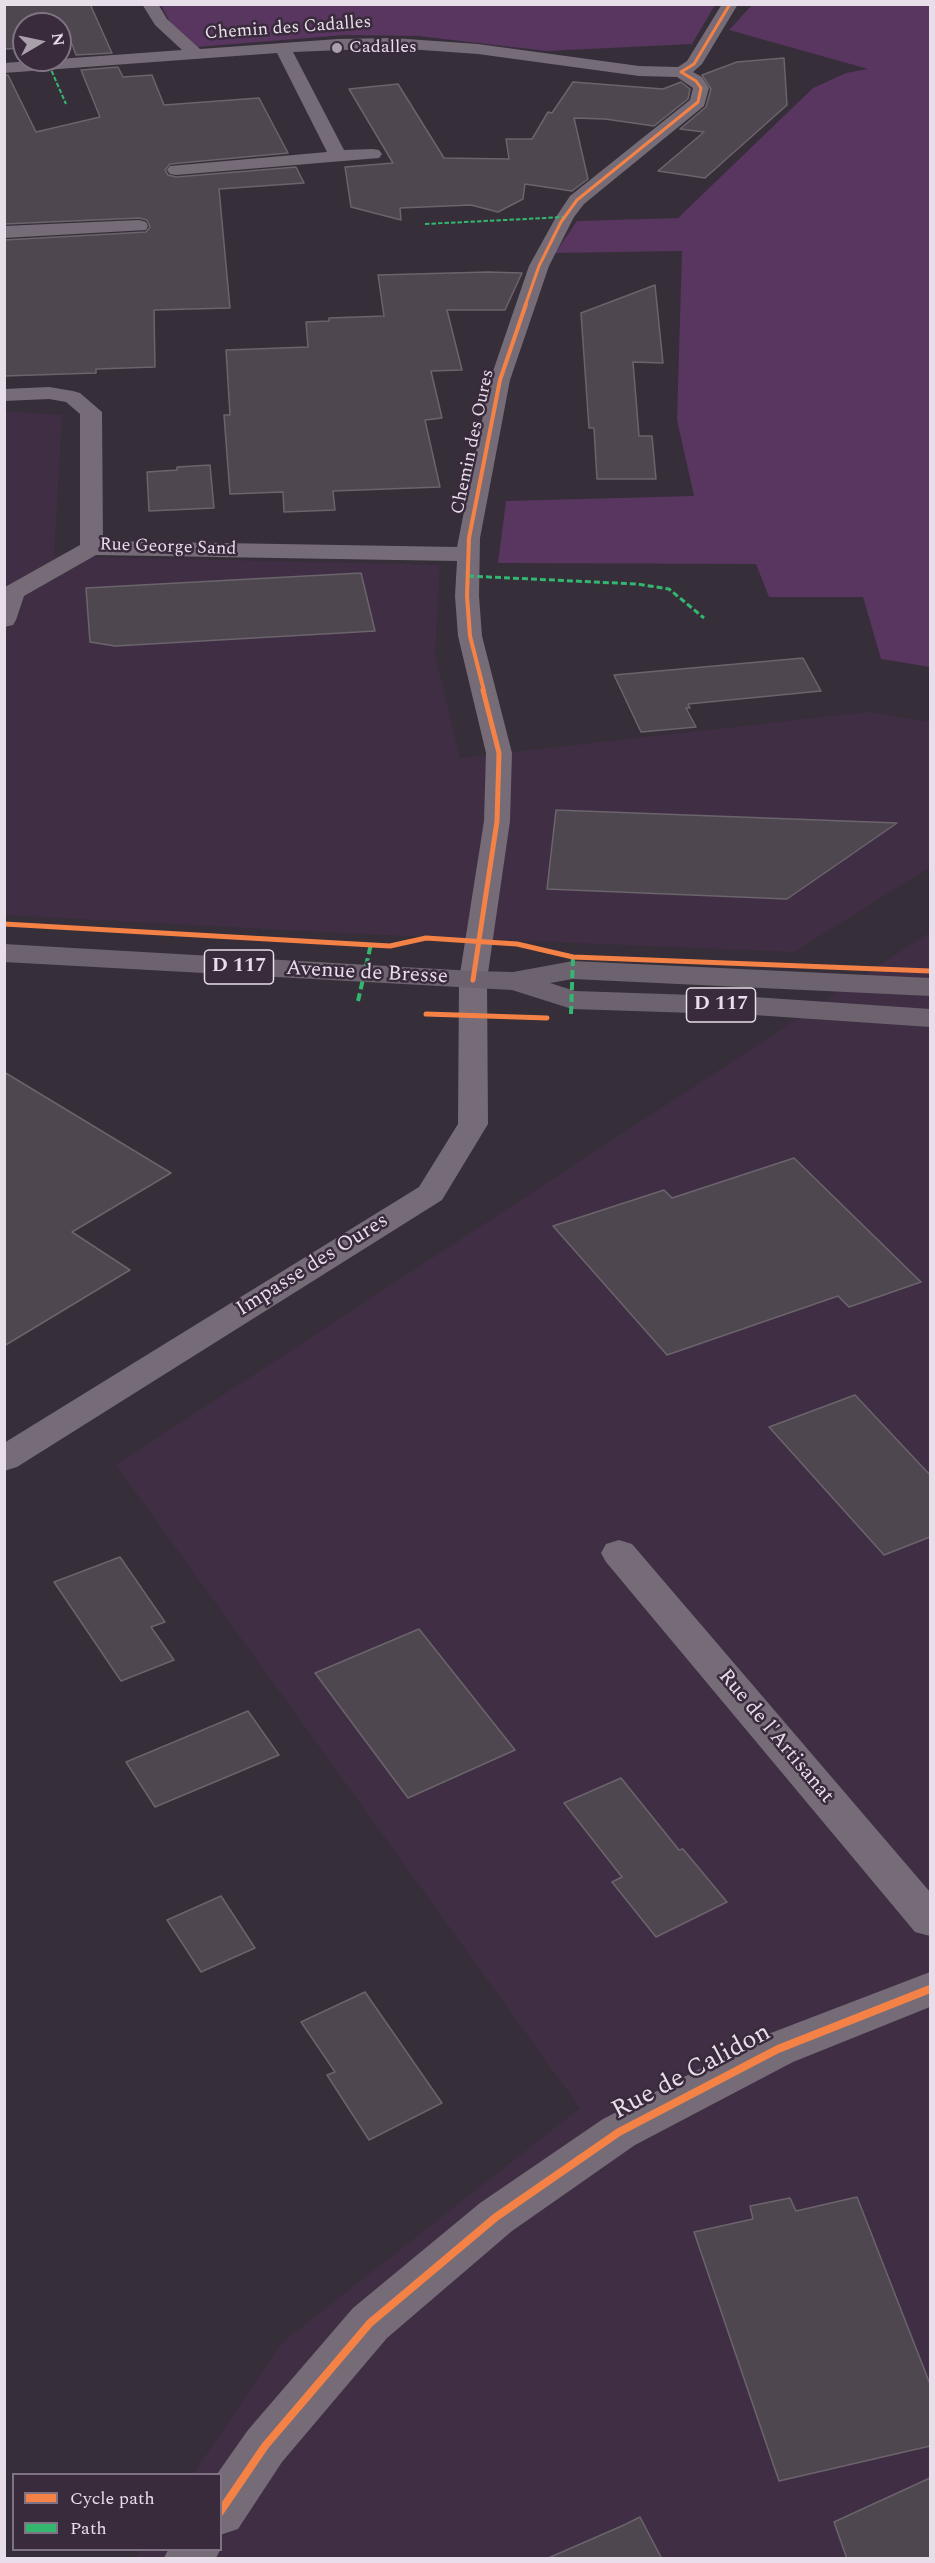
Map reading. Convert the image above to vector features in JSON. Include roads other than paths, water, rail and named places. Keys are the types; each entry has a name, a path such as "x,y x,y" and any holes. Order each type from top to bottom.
{"main road":[{"name":"Avenue de Bresse","path":"4,953 473,980 513,981 573,970 930,987"},
{"name":"Avenue de Bresse","path":"513,981 572,1000 754,1006 930,1018"}],"street":[{"path":"150,4 161,22 197,55"},
{"path":"681,72 694,64 730,4"},
{"name":"Chemin des Cadalles","path":"4,68 363,43 434,44 639,71 681,72"},
{"path":"284,48 338,156"},
{"name":"Chemin des Oures","path":"473,980 497,821 499,753 471,636 467,596 469,538 500,380 539,266 561,222 577,200 698,102 700,88 696,81 681,72"},
{"path":"176,170 373,154"},
{"path":"4,232 139,226"},
{"name":"Rue George Sand","path":"4,395 49,393 73,397 91,412 92,548 469,554"},
{"path":"4,620 14,592 92,548"},
{"name":"Impasse des Oures","path":"4,1459 431,1193 473,1124 473,980"},
{"name":"Rue de l'Artisanat","path":"619,1553 930,1920"},
{"name":"Rue de Calidon","path":"222,2509 265,2446 370,2323 496,2217 619,2132 725,2076 778,2049 930,1989"}],"place":[{"name":"Cadalles","path":"337,48"}]}
